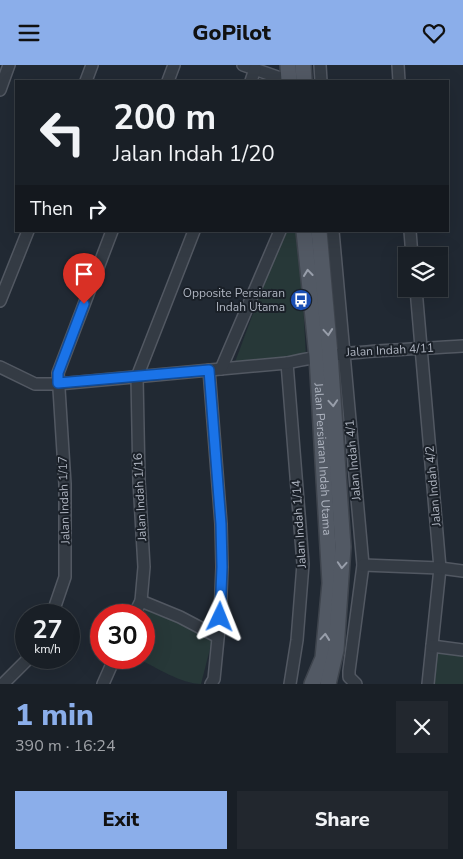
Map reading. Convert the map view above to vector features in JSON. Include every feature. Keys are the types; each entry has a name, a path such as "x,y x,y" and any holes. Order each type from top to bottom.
{"main road":[{"path":"288,65 290,80"},
{"path":"303,65 304,80"},
{"name":"Jalan Persiaran Indah Utama","path":"304,232 330,354 330,583 323,659 312,684"},
{"name":"Jalan Persiaran Indah Utama","path":"318,232 330,354 343,547 336,650 328,684"}],"street":[{"path":"0,90 9,65"},
{"path":"86,80 92,65"},
{"path":"168,80 174,65"},
{"path":"243,65 287,80"},
{"path":"320,65 321,80"},
{"path":"398,65 399,80"},
{"path":"250,80 255,69"},
{"path":"0,301 28,232"},
{"name":"Jalan Indah 1/17","path":"56,604 65,577 65,484 58,373 112,232"},
{"path":"137,377 194,232"},
{"path":"211,684 214,679 220,617 222,559 215,370 280,232"},
{"name":"Jalan Indah 4/1","path":"333,232 330,354 363,565 349,671 349,677 356,684"},
{"path":"410,232 411,247"},
{"name":"Jalan Indah 4/2","path":"417,297 440,568 428,684"},
{"name":"Jalan Indah 4/11","path":"0,367 36,384 287,363 330,354 463,346"},
{"name":"Jalan Indah 1/14","path":"287,363 303,564 297,640 290,684"},
{"name":"Jalan Indah 1/16","path":"137,377 139,481 144,567 140,604"},
{"path":"363,565 440,568 463,571"},
{"path":"141,601 180,617 218,637"},
{"path":"432,646 463,650"},
{"path":"3,684 18,669"},
{"path":"103,684 110,669"}],"shaded area":[{"path":"284,232 299,232 306,356 235,362"},
{"path":"155,610 213,637 201,684 177,678 155,667"},
{"path":"434,648 463,652 463,684 429,684"}],"place":[{"name":"Opposite Persiaran Indah Utama","path":"301,300"}],"route":[{"path":"84,304 58,373 58,383 209,370 221,524 220,617"}]}
